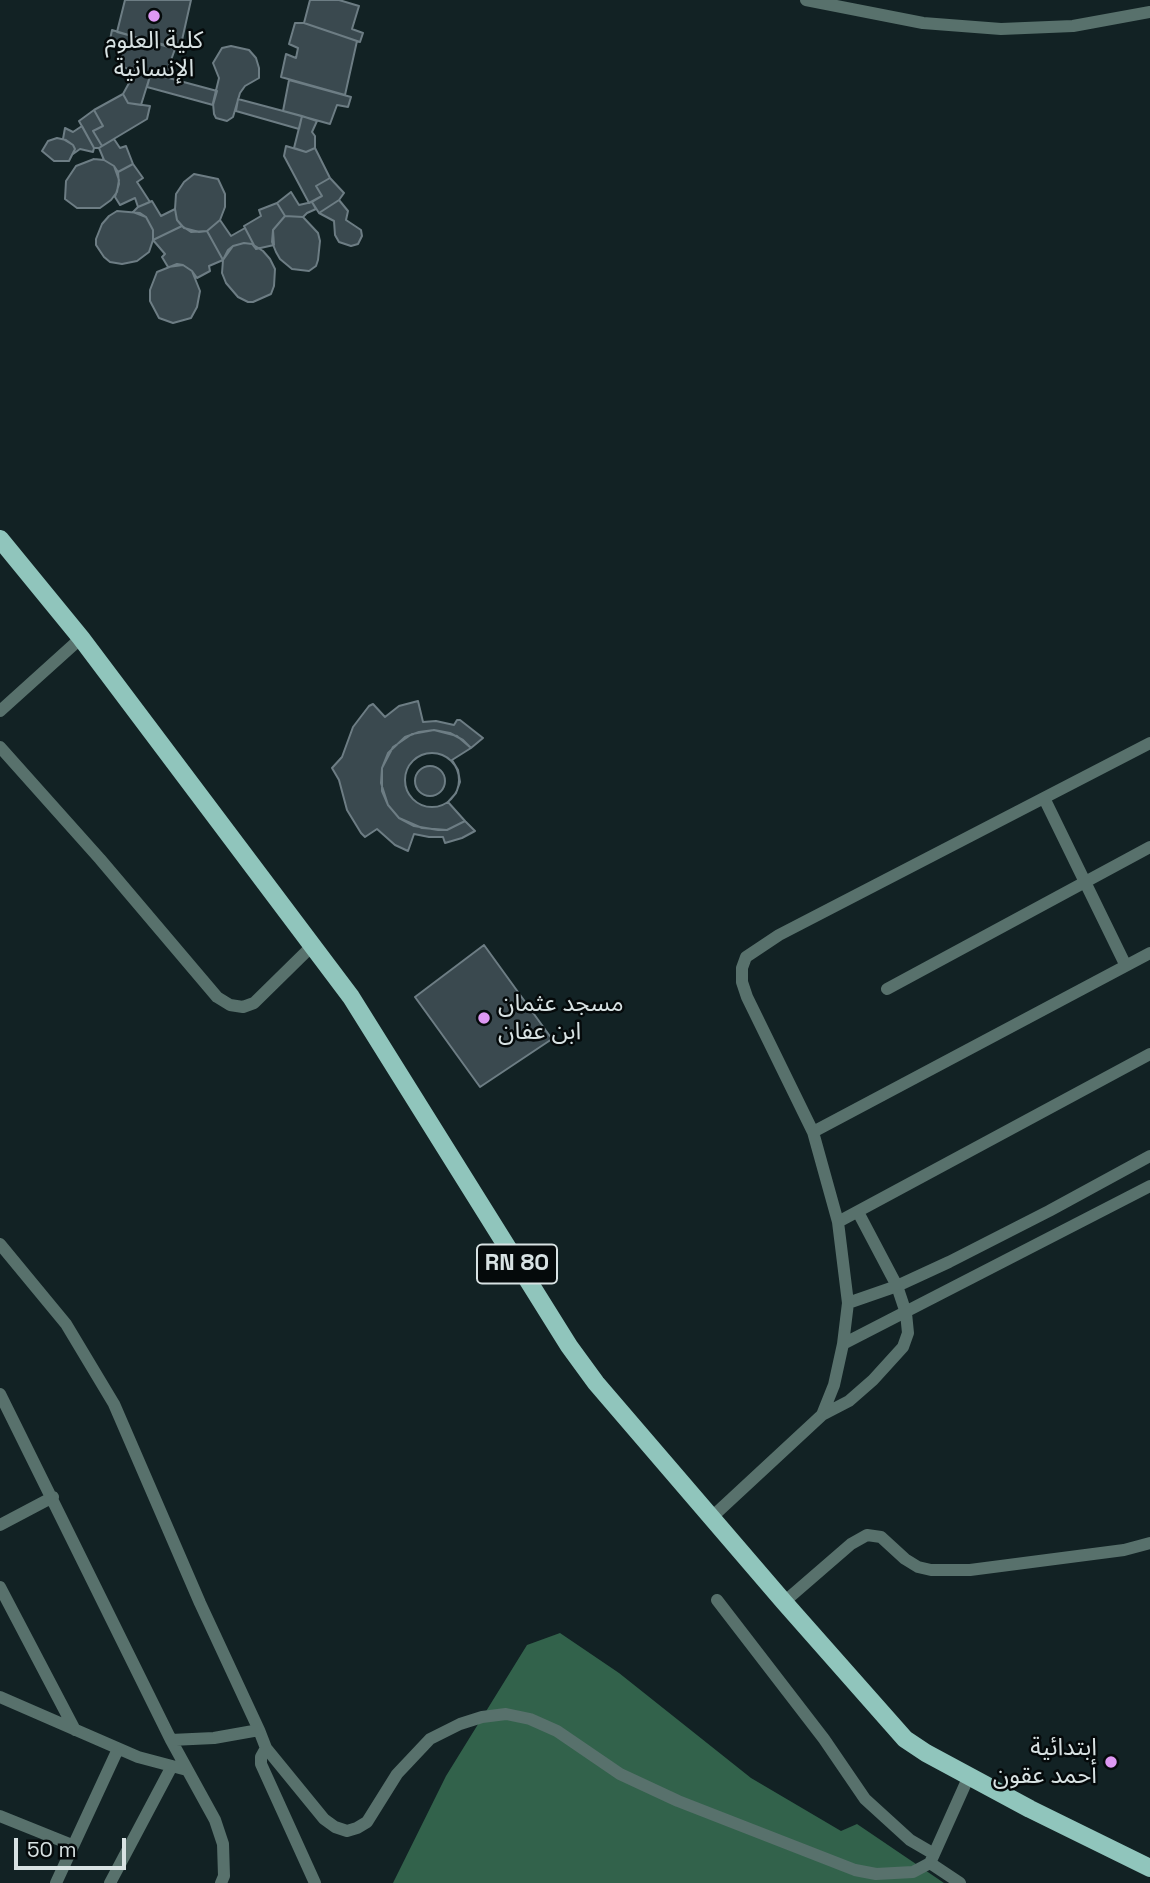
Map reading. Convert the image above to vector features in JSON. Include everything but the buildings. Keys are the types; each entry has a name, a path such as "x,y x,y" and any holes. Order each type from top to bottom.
{"main road":[{"name":"RN 80","path":"0,539 81,638 351,997 569,1346 784,1602 905,1739 1030,1809 1150,1868"}],"street":[{"path":"806,0 923,23 1001,29 1073,26 1150,12"},
{"path":"0,711 81,638"},
{"path":"822,1415 834,1384 844,1344 848,1303 838,1222 813,1132 742,982 742,968 746,957 779,935 1150,743"},
{"path":"0,747 218,997 230,1005 243,1007 254,1003 312,946"},
{"path":"1044,798 1125,964"},
{"path":"887,989 1150,847"},
{"path":"813,1132 1150,953"},
{"path":"838,1222 1150,1054"},
{"path":"848,1303 897,1286 983,1245 1150,1156"},
{"path":"1112,1177 1122,1200"},
{"path":"844,1344 1150,1186"},
{"path":"712,1517 822,1415 849,1401 873,1380 903,1347 908,1333 906,1312 897,1286 858,1212"},
{"path":"0,1244 66,1324 114,1404 266,1748 324,1819 335,1827 346,1831 367,1822 397,1774 430,1739 471,1720 506,1714 530,1719 557,1731 620,1774 678,1801 855,1870 876,1874 913,1872 932,1858 969,1776"},
{"path":"0,1394 4,1408 52,1497 171,1740 215,1820 223,1844 224,1876 221,1883"},
{"path":"0,1525 52,1497"},
{"path":"784,1602 851,1544 867,1535 881,1537 905,1559 918,1567 931,1570 970,1570 1124,1550 1150,1543"},
{"path":"0,1587 75,1730"},
{"path":"718,1600 824,1739 865,1799 960,1883"},
{"path":"0,1697 118,1749 149,1761 187,1770"},
{"path":"171,1740 214,1738 259,1730"},
{"path":"266,1748 261,1764 315,1883"},
{"path":"57,1883 118,1749"},
{"path":"110,1883 172,1766"},
{"path":"0,1816 72,1845"}],"green space":[{"path":"560,1633 619,1673 751,1778 841,1831 857,1824 944,1883 393,1883 446,1776 527,1645"}],"place":[{"name":"كلية العلوم الإنسانية","path":"154,16"},
{"name":"مسجد عثمان ابن عفان","path":"484,1018"},
{"name":"ابتدائية أحمد عقون","path":"1111,1762"}]}
